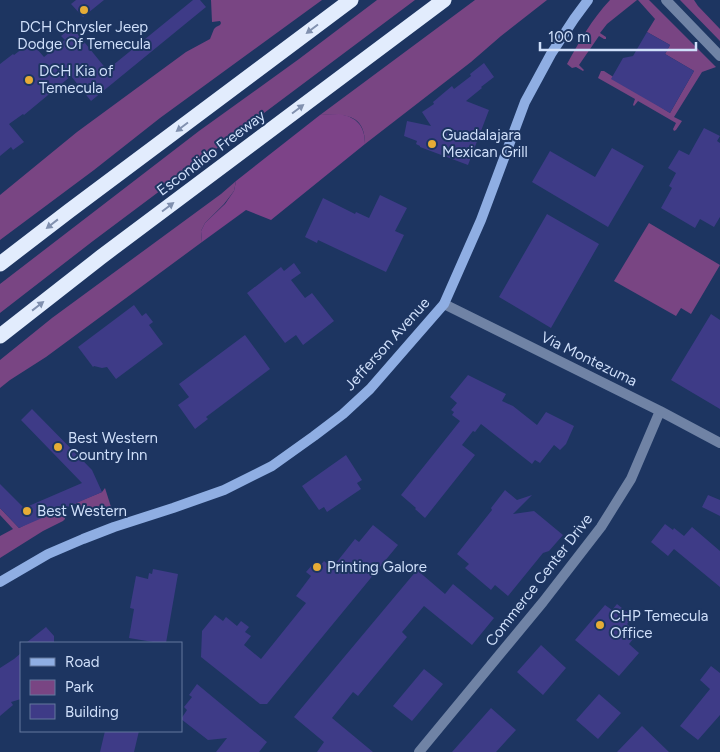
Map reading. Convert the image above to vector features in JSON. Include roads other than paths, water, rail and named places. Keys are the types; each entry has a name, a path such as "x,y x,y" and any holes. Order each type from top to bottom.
{"highway":[{"path":"0,264 351,0"},
{"name":"Escondido Freeway","path":"0,336 101,256 444,0"}],"main road":[{"name":"Jefferson Avenue","path":"0,582 48,554 83,539 224,490 272,466 343,414 370,389 444,304 481,220 525,102 551,54 588,0"}],"street":[{"path":"666,0 720,56"},
{"name":"Via Montezuma","path":"444,304 660,411 720,443"},
{"name":"Commerce Center Drive","path":"419,752 543,602 601,527 631,479 660,411"}],"place":[{"name":"DCH Chrysler Jeep Dodge Of Temecula","path":"84,10"},
{"name":"DCH Kia of Temecula","path":"29,80"},
{"name":"Guadalajara Mexican Grill","path":"432,144"},
{"name":"Best Western Country Inn","path":"58,447"},
{"name":"Best Western","path":"27,511"},
{"name":"Printing Galore","path":"317,567"},
{"name":"CHP Temecula Office","path":"600,625"}]}
